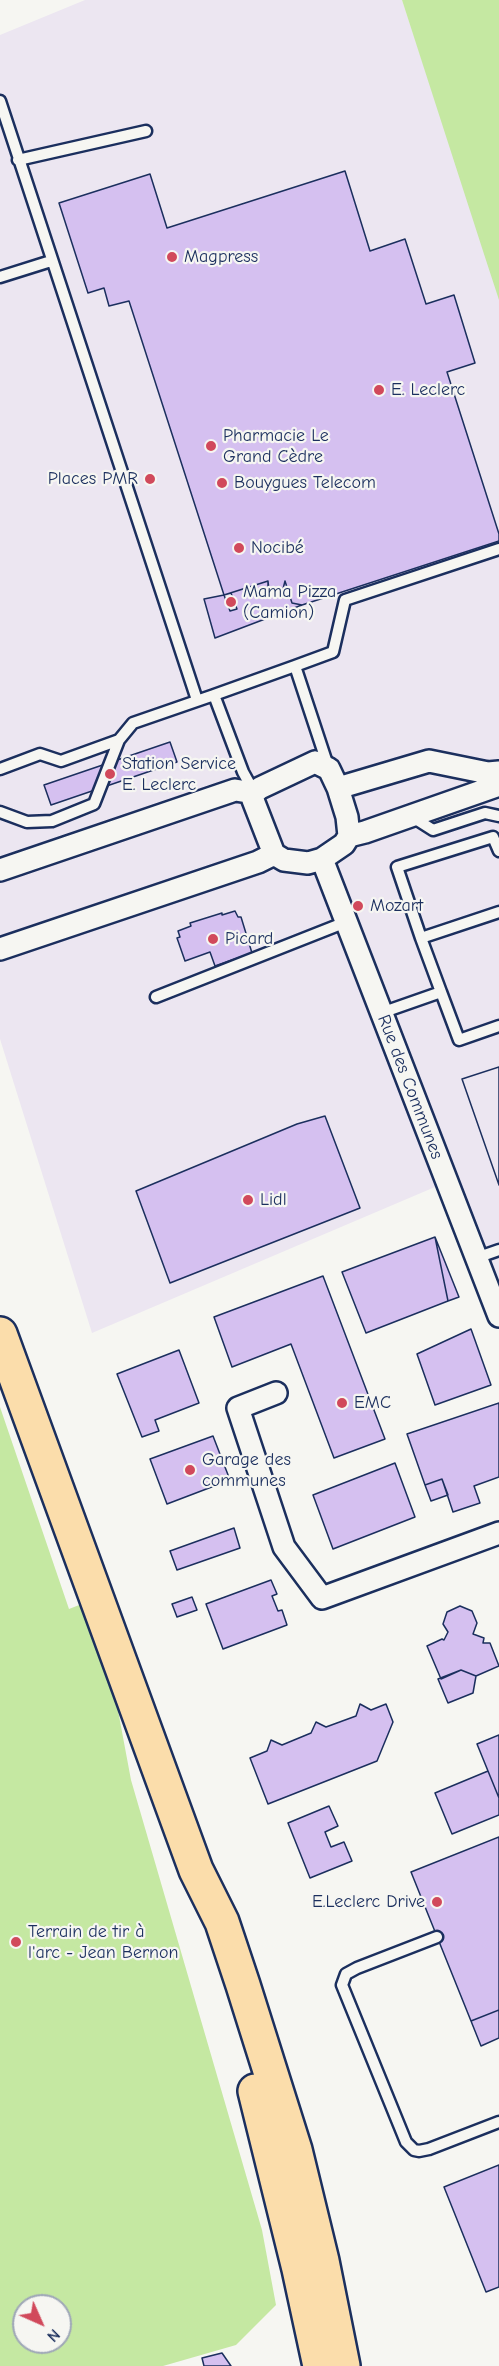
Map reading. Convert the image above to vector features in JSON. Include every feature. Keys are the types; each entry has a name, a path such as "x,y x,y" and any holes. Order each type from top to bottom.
{"main road":[{"path":"0,1334 196,1870 222,1922 295,2150 322,2261 343,2366"},
{"path":"196,1870 208,1926 245,2051 297,2258 321,2366"}],"street":[{"path":"333,778 429,761 488,773 499,772"},
{"path":"315,762 333,778 347,817 349,836 344,844 322,859 308,863 284,860 274,854 253,800 254,793 315,762"},
{"path":"349,836 499,785"},
{"path":"0,870 235,790 254,793"},
{"path":"0,949 258,862 274,854"},
{"name":"Rue des Communes","path":"322,859 499,1316"},
{"path":"276,1393 237,1408 284,1547 322,1598 499,1533"}],"lane":[{"path":"0,101 197,700"},
{"path":"18,160 146,131"},
{"path":"0,277 51,261"},
{"path":"0,812 27,822 52,821 94,804 119,740 133,723 333,652 345,600 499,549"},
{"path":"295,666 333,778"},
{"path":"214,695 243,772 254,793"},
{"path":"0,769 40,754 61,761 119,740"},
{"path":"411,816 433,830 485,813 499,816"},
{"path":"499,851 493,837 397,867 459,1040 499,1026"},
{"path":"421,938 499,912"},
{"path":"156,997 346,922"},
{"path":"381,1013 441,992"},
{"path":"476,1258 499,1250"},
{"path":"437,1937 357,1968 346,1974 342,1985 406,2142 414,2150 429,2149 499,2122"}],"shaded area":[{"path":"85,0 402,0 499,294 499,1290 494,1292 435,1187 92,1333 0,1039 0,35"}],"green space":[{"path":"402,0 499,0 499,300 483,251"},
{"path":"0,1407 69,1609 97,1598 131,1780 262,2230 276,2305 236,2345 163,2366 0,2366"}],"building":[{"path":"345,171 370,251 405,239 426,304 454,295 475,363 447,372 499,534 499,541 302,605 292,603 285,581 283,589 278,593 269,590 268,581 224,595 129,301 109,306 104,288 88,293 59,203 150,174 167,228"},
{"path":"268,581 268,588 274,593 283,589 285,581 292,603 302,605 215,638 204,599"},
{"name":"Mama Pizza (Camion)","path":"231,593 237,609 230,611 224,595"},
{"name":"Station Service E. Leclerc","path":"170,742 177,762 51,805 44,785"},
{"name":"Picard","path":"235,911 238,917 241,917 252,953 215,966 210,952 185,961 177,938 180,937 178,931 191,926 190,923"},
{"path":"499,1067 499,1185 462,1079"},
{"path":"499,1067 499,1185 462,1079"},
{"name":"Lidl","path":"325,1116 360,1208 170,1283 136,1191 297,1124"},
{"path":"435,1237 459,1297 448,1301"},
{"path":"435,1237 448,1301 366,1333 342,1272"},
{"name":"EMC","path":"323,1276 385,1439 334,1458 291,1344 232,1367 214,1317"},
{"path":"471,1329 491,1385 435,1405 417,1354"},
{"path":"179,1350 199,1403 155,1420 159,1431 142,1437 117,1374"},
{"path":"499,1403 499,1477 474,1486 480,1503 453,1512 442,1479 425,1485 407,1434"},
{"name":"Garage des communes","path":"213,1436 230,1480 167,1504 150,1459"},
{"path":"395,1463 415,1517 333,1549 313,1495"},
{"path":"442,1479 448,1495 431,1501 425,1485"},
{"path":"234,1528 240,1548 177,1570 170,1551"},
{"path":"271,1580 277,1594 272,1596 278,1611 282,1610 287,1625 223,1649 206,1604"},
{"path":"192,1597 197,1610 177,1617 172,1604"},
{"path":"460,1606 472,1611 477,1623 473,1634 484,1638 483,1643 490,1643 499,1666 476,1676 461,1670 441,1679 427,1646 444,1640 448,1632 443,1624 447,1612"},
{"path":"461,1670 476,1676 473,1693 448,1703 438,1679"},
{"path":"360,1704 371,1710 386,1704 393,1722 377,1761 268,1804 250,1758 267,1751 271,1740 282,1745 311,1733 316,1722 326,1727 356,1716"},
{"path":"499,1735 499,1798 477,1744"},
{"path":"488,1771 499,1798 499,1815 452,1834 435,1793"},
{"path":"329,1806 338,1826 325,1832 331,1847 344,1842 352,1861 310,1878 288,1823"},
{"path":"499,1837 499,2010 471,2021 411,1872"},
{"path":"499,2010 499,2038 481,2046 471,2021"},
{"path":"499,2165 499,2287 486,2292 444,2187"},
{"path":"222,2353 231,2366 204,2366 202,2358"}],"place":[{"name":"Magpress","path":"172,257"},
{"name":"E. Leclerc","path":"379,390"},
{"name":"Pharmacie Le Grand Cèdre","path":"211,446"},
{"name":"Places PMR","path":"150,479"},
{"name":"Bouygues Telecom","path":"222,483"},
{"name":"Nocibé","path":"239,548"},
{"name":"Mama Pizza (Camion)","path":"231,602"},
{"name":"Station Service E. Leclerc","path":"110,774"},
{"name":"Mozart","path":"358,906"},
{"name":"Picard","path":"213,939"},
{"name":"Lidl","path":"248,1200"},
{"name":"EMC","path":"342,1403"},
{"name":"Garage des communes","path":"190,1470"},
{"name":"E.Leclerc Drive","path":"437,1902"},
{"name":"Terrain de tir à l'arc - Jean Bernon","path":"16,1942"}]}
